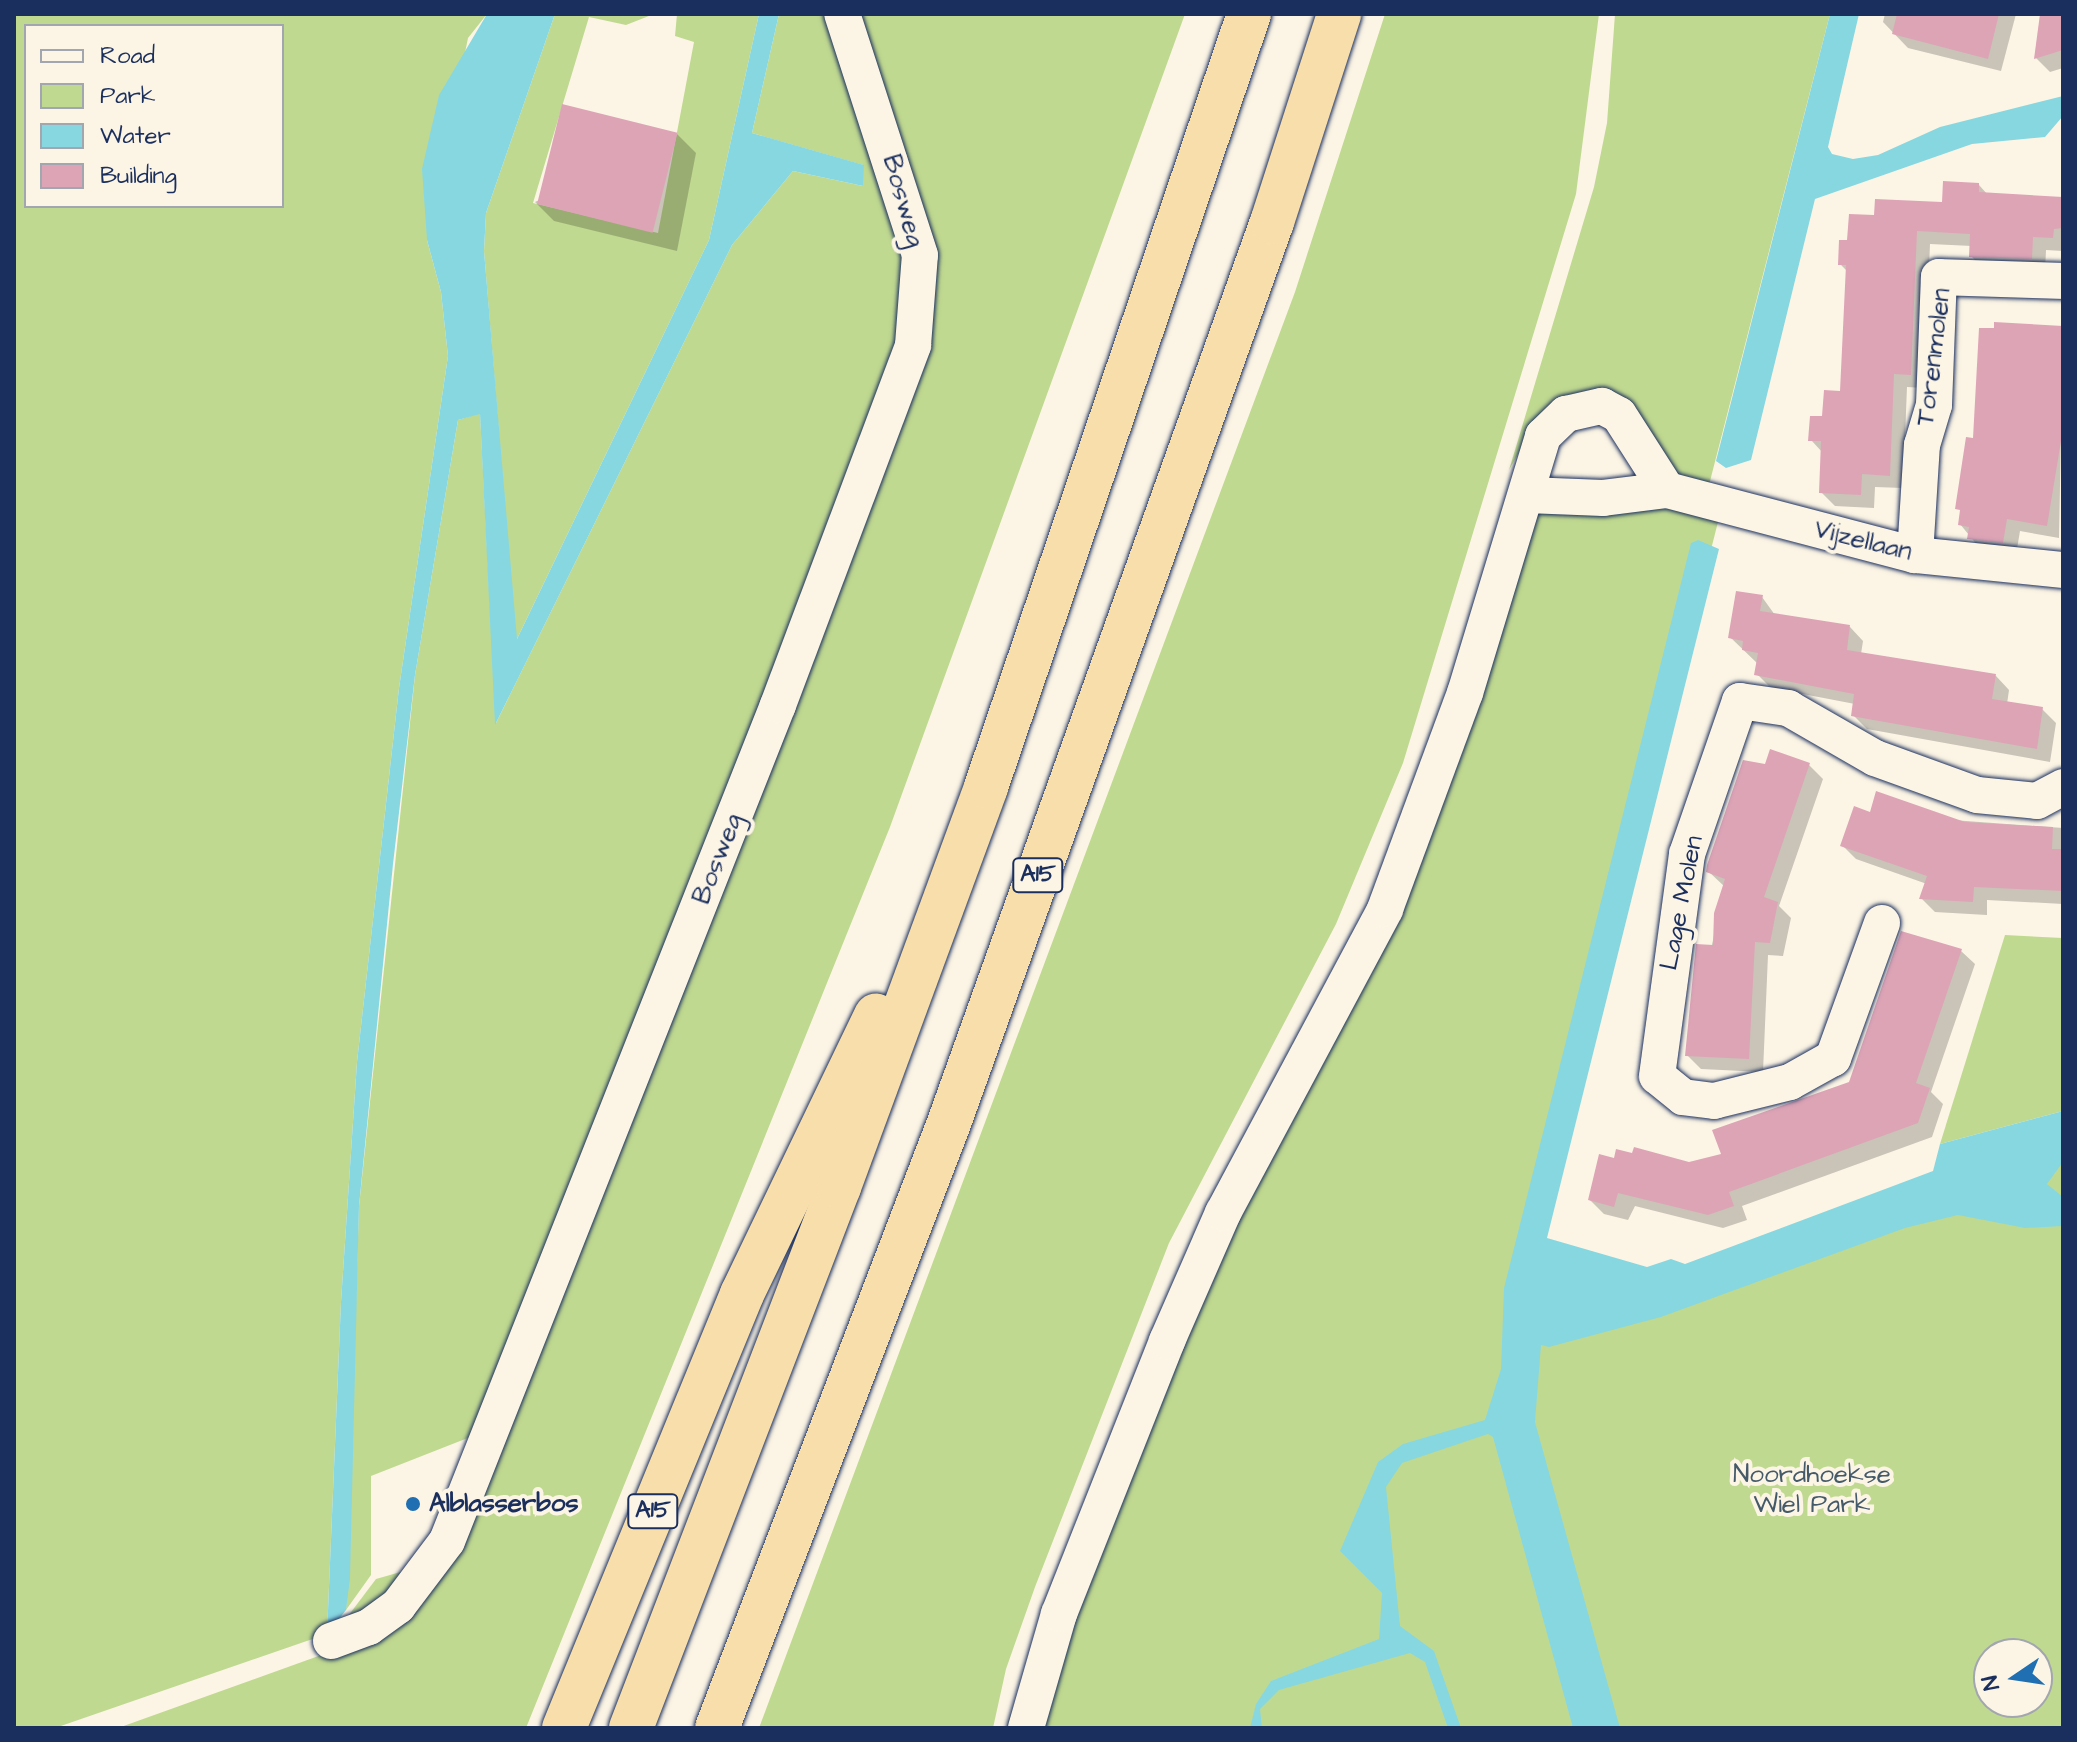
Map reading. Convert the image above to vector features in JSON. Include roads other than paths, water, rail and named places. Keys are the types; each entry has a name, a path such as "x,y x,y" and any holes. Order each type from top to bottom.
{"highway":[{"name":"A15","path":"631,1728 839,1187 986,787 1249,14"},
{"name":"A15","path":"717,1728 949,1123 1272,222 1339,14"},
{"name":"A15","path":"564,1728 742,1294 986,787"}],"street":[{"name":"Bosweg","path":"331,1641 369,1627 398,1606 447,1541 773,720 913,345 920,255 842,14"},
{"name":"Torenmolen","path":"1915,555 1922,445 1934,405 1939,277 2063,281"},
{"path":"1026,1728 1059,1614 1167,1341 1223,1213 1385,909 1465,693 1543,436 1566,414 1602,406 1619,415 1667,490"},
{"name":"Vijzellaan","path":"1527,495 1603,498 1667,490 1915,555 2063,570"},
{"name":"Lage Molen","path":"1882,923 1833,1058 1790,1082 1714,1101 1683,1097 1657,1076 1687,854 1740,701 1788,708 1875,758 1977,795 2037,801 2063,787"}],"water":[{"path":"487,14 555,14 486,213 484,251 517,639 709,240 759,14 779,14 752,133 864,165 863,186 793,171 732,245 495,725 480,414 458,420 415,675 393,864 359,1206 350,1578 346,1610 327,1634 341,1302 357,1062 399,688 448,356 441,292 427,240 422,169 439,95"},
{"path":"1830,14 1859,14 1828,147 1832,154 1853,159 1878,155 1940,127 2063,96 2063,116 2045,137 1972,144 1815,199 1751,460 1726,468 1716,461"},
{"path":"1698,540 1719,549 1547,1238 1647,1267 1671,1259 1685,1264 1933,1171 1940,1144 2063,1111 2063,1162 2047,1184 2063,1197 2063,1226 2025,1228 1958,1215 1905,1228 1661,1317 1549,1347 1541,1345 1535,1422 1620,1728 1573,1728 1493,1437 1488,1434 1402,1463 1386,1487 1400,1626 1434,1651 1461,1728 1448,1728 1425,1662 1410,1653 1279,1690 1260,1709 1262,1728 1250,1728 1256,1704 1271,1681 1379,1639 1382,1593 1340,1551 1378,1462 1403,1444 1485,1420 1501,1369 1504,1288 1691,543"}],"place":[{"name":"Alblasserbos","path":"413,1504"}],"park label":[{"name":"Noordhoekse Wiel Park","path":"1812,1490"}]}
